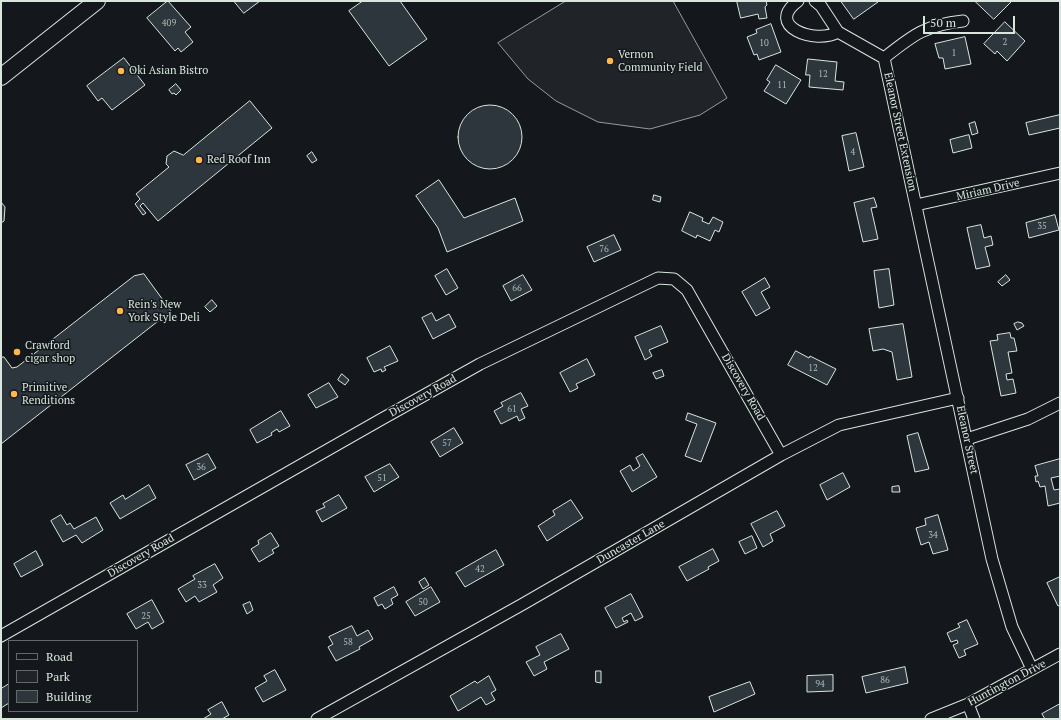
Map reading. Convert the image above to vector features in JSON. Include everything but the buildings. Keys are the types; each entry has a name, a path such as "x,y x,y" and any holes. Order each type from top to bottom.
{"main road":[{"path":"1,77 97,1"}],"street":[{"path":"798,1 790,6 786,13 787,20 795,32 807,36 823,36 838,32"},
{"name":"Eleanor Street Extension","path":"814,1 821,6 838,32 884,58 916,205"},
{"name":"Eleanor Street Extension","path":"884,58 918,32 941,24 963,21"},
{"name":"Miriam Drive","path":"916,205 1060,173"},
{"name":"Eleanor Street","path":"916,205 992,560 1012,627 1032,669"},
{"name":"Discovery Road","path":"1,636 473,368 658,278 674,279 687,290 781,455"},
{"name":"Duncaster Lane","path":"318,719 523,604 781,455 839,425 958,398"},
{"path":"967,439 1028,419 1060,402"},
{"name":"Huntington Drive","path":"931,719 968,704 1060,654"},
{"path":"968,704 974,719"}],"green space":[{"name":"Vernon Community Field","path":"566,1 673,1 727,98 700,115 650,129 598,122 556,101 528,79 498,43"}],"place":[{"name":"Vernon Community Field","path":"610,61"},
{"name":"Oki Asian Bistro","path":"121,71"},
{"name":"Red Roof Inn","path":"199,160"},
{"name":"Rein's New York Style Deli","path":"120,311"},
{"name":"Crawford cigar shop","path":"17,352"},
{"name":"Primitive Renditions","path":"14,394"}]}
